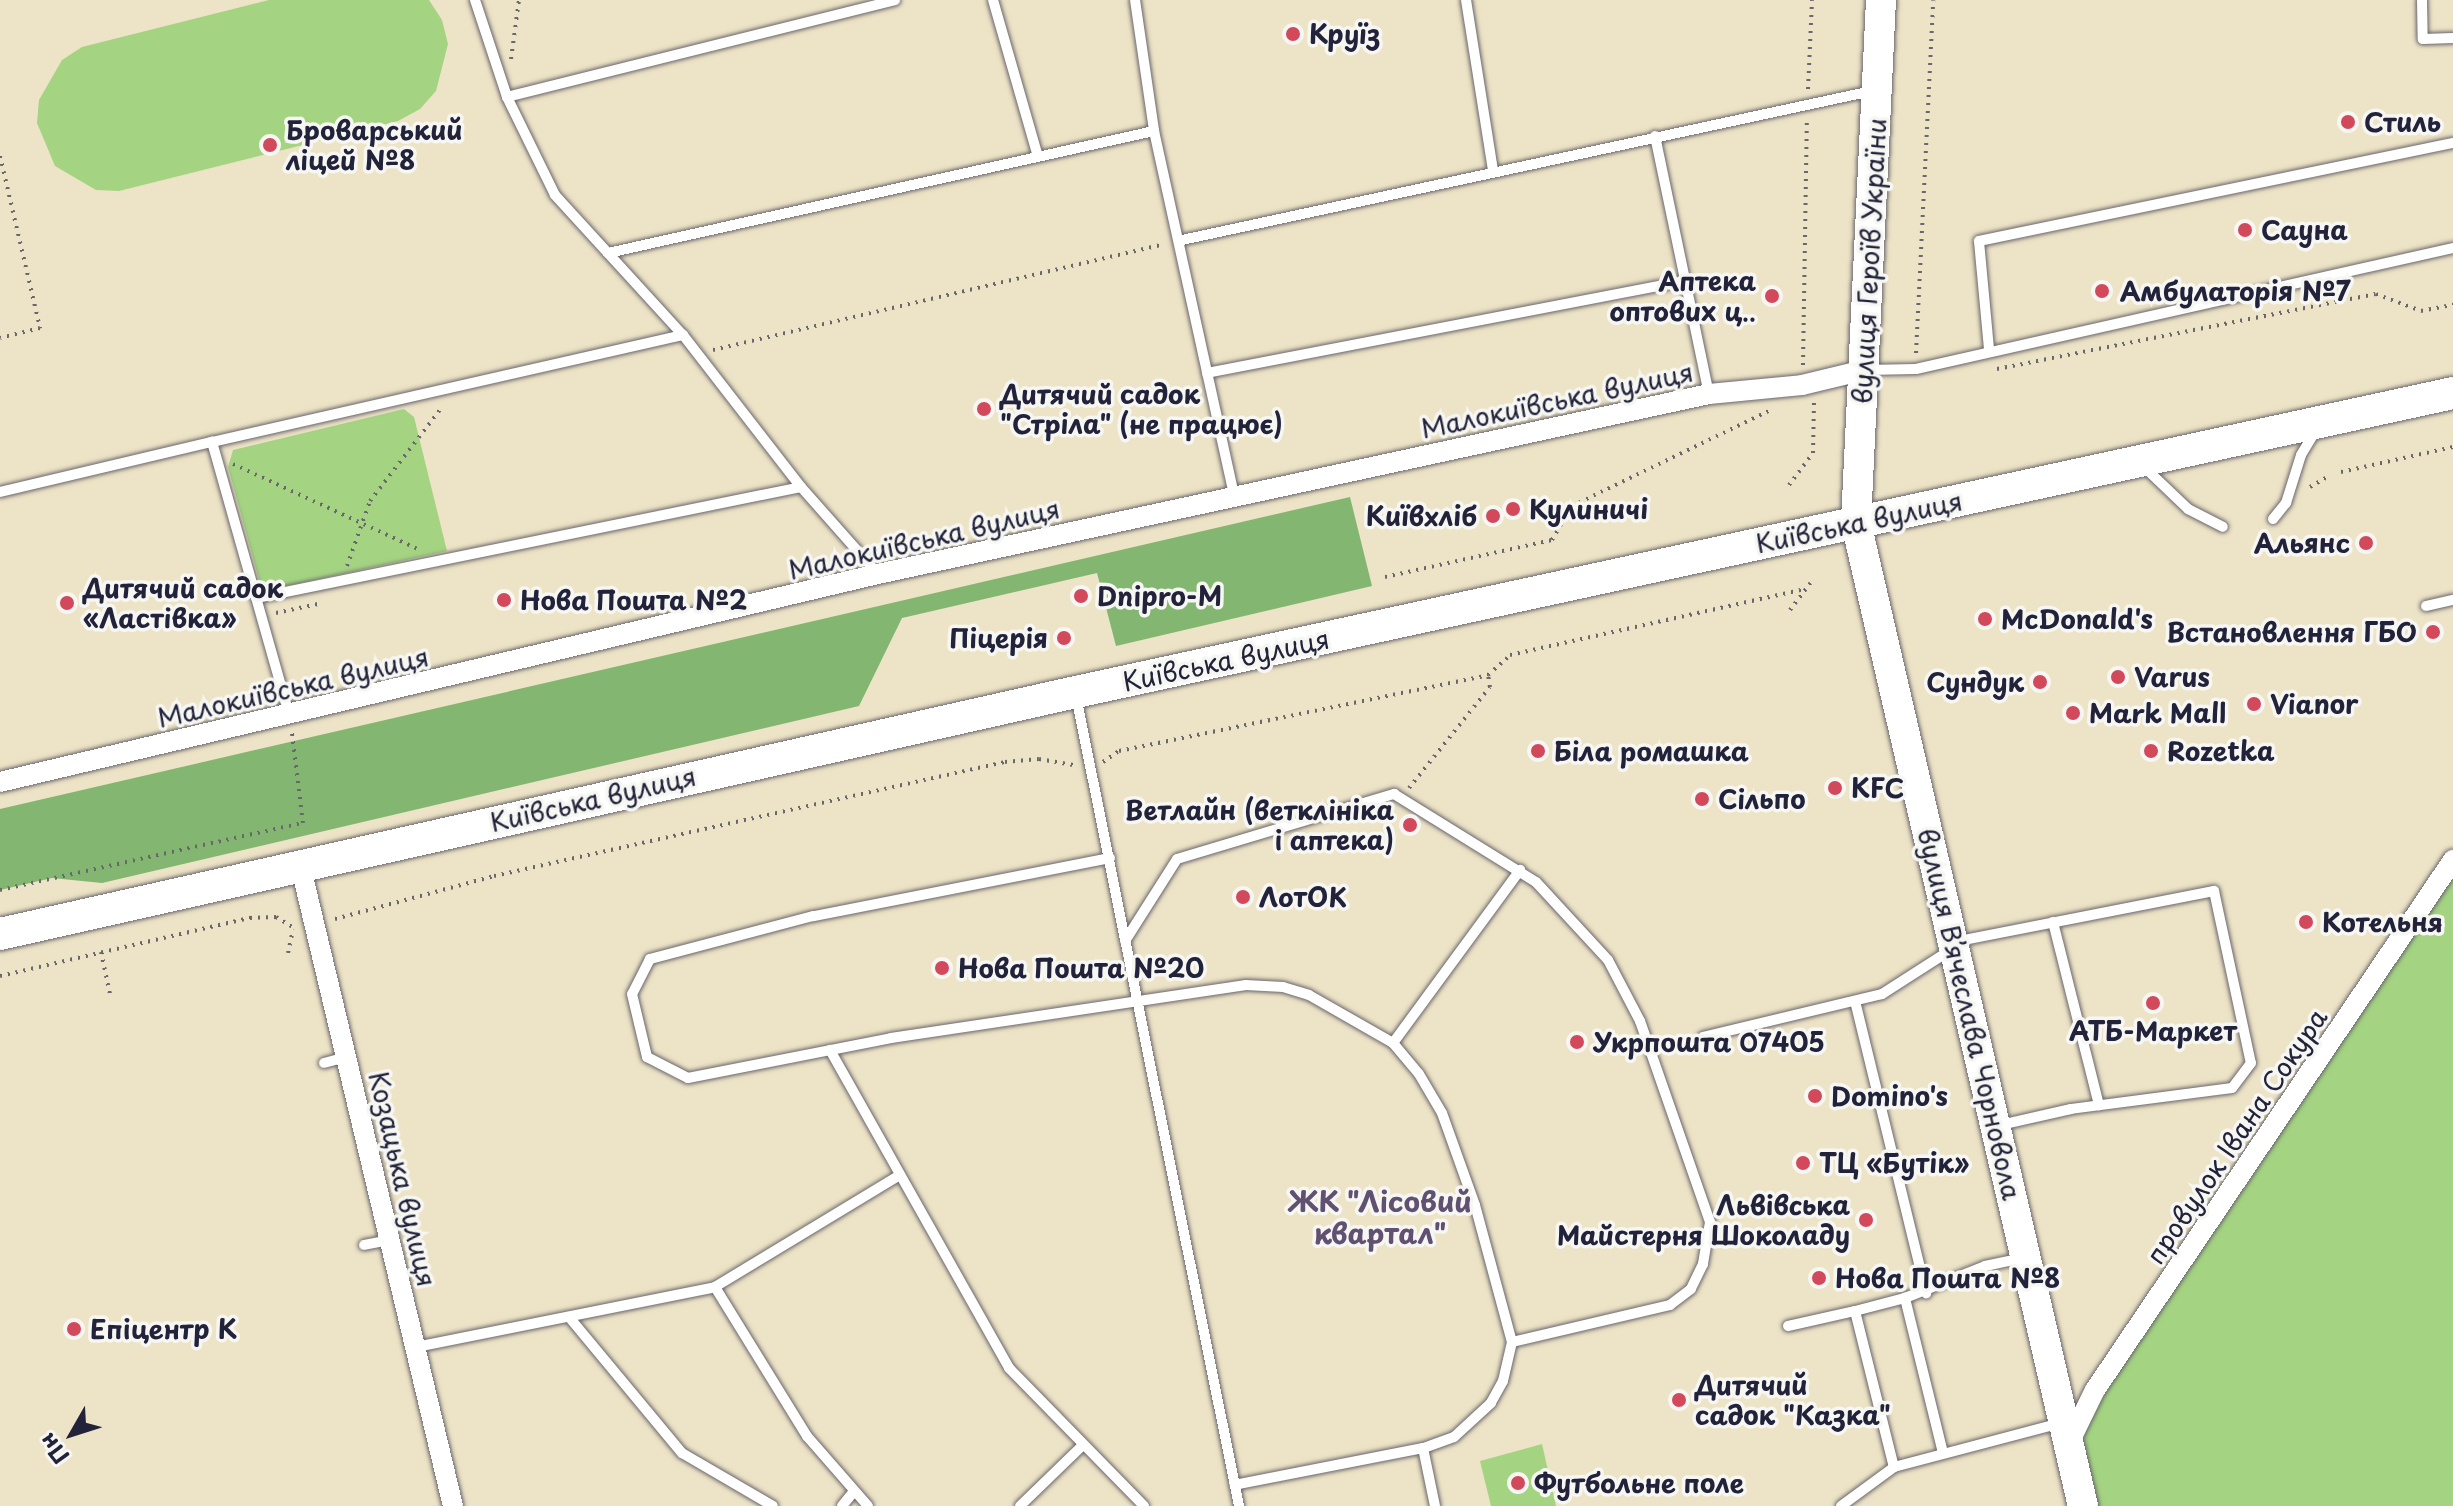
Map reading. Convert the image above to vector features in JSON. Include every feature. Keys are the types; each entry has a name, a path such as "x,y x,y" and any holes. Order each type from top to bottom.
{"main road":[{"name":"Київська вулиця","path":"0,934 300,864 1076,692 2453,393"}],"street":[{"name":"вулиця Героїв України","path":"1856,523 1881,0"},
{"name":"Малокиївська вулиця","path":"0,782 878,574 1709,394 1802,385 1864,370"},
{"name":"вулиця Вʼячеслава Чорновола","path":"1856,523 2083,1506"},
{"name":"провулок Івана Сокура","path":"2066,1433 2453,860"},
{"name":"Козацька вулиця","path":"300,864 453,1506"}],"lane":[{"path":"475,0 507,97 555,195 683,335 801,487 878,574"},
{"path":"507,97 895,0"},
{"path":"993,0 1038,157"},
{"path":"1135,0 1154,131 1182,240 1234,496"},
{"path":"1466,0 1493,171"},
{"path":"2422,0 2423,39 2453,38"},
{"path":"1182,240 1877,90"},
{"path":"608,253 1154,131"},
{"path":"1655,136 1709,394"},
{"path":"1989,349 1979,241 2453,143"},
{"path":"1864,370 1916,369 1989,349 2453,248"},
{"path":"1207,373 1685,281"},
{"path":"0,492 683,335"},
{"path":"2273,519 2286,503 2301,455 2322,423"},
{"path":"212,442 290,715"},
{"path":"2140,463 2188,509 2223,527"},
{"path":"256,598 801,487"},
{"path":"2426,606 2453,600"},
{"path":"1076,692 1239,1506"},
{"path":"1125,941 1168,867 1188,853 1368,799 1402,798 1520,870 1608,960 1640,1021 1710,1222 1703,1264 1691,1289 1670,1305 1512,1342"},
{"path":"1110,858 813,916 650,959 632,994 647,1057 688,1078 830,1050 1087,1010 1137,997 1246,985 1283,987 1353,1016 1393,1043 1419,1074 1442,1113 1506,1304 1512,1342 1503,1381 1491,1403 1454,1437 1423,1448 1235,1485"},
{"path":"1393,1043 1520,870"},
{"path":"1703,1037 1882,994 1953,945 2214,891 2251,1063 2232,1088 2099,1105 1995,1126"},
{"path":"2053,922 2099,1105"},
{"path":"1855,1001 1926,1293"},
{"path":"830,1050 1009,1368 1144,1506"},
{"path":"324,1063 347,1057"},
{"path":"416,1347 715,1287 900,1175"},
{"path":"364,1245 390,1240"},
{"path":"1788,1326 1926,1293 1985,1266 2026,1258"},
{"path":"715,1287 807,1436 868,1506"},
{"path":"1905,1298 1943,1453"},
{"path":"1855,1311 1894,1467"},
{"path":"569,1317 682,1453 773,1506"},
{"path":"1844,1505 1894,1467 1943,1453 2066,1433"},
{"path":"1020,1506 1083,1445"},
{"path":"1423,1448 1435,1506"},
{"path":"842,1506 854,1491"}],"path":[{"path":"507,97 519,0"},
{"path":"1803,379 1812,0"},
{"path":"1916,351 1933,0"},
{"path":"0,156 40,328 0,338"},
{"path":"698,353 1182,240"},
{"path":"1991,370 2376,294 2421,311 2453,305"},
{"path":"342,581 370,501 458,386"},
{"path":"1789,485 1813,453 1815,401 1801,396"},
{"path":"1385,577 1552,540 1572,506 1787,403"},
{"path":"2341,472 2453,447"},
{"path":"216,456 442,561"},
{"path":"2310,487 2329,476"},
{"path":"1790,610 1810,583"},
{"path":"1102,763 1119,751 1488,675 1510,655 1806,589"},
{"path":"261,616 323,603"},
{"path":"1402,798 1490,687 1488,675"},
{"path":"0,890 303,823 290,715"},
{"path":"333,920 494,876 1005,762 1039,759 1073,765"},
{"path":"0,976 267,916 283,920 293,930"},
{"path":"293,930 302,928"},
{"path":"288,953 293,930"},
{"path":"101,952 110,994"}],"green space":[{"path":"269,0 429,0 442,20 448,44 436,91 420,109 398,121 119,191 96,190 55,166 37,123 39,100 62,60 82,47"},
{"path":"404,409 414,417 447,551 268,590 260,583 228,467 233,450"},
{"path":"1350,497 1372,586 1116,646 1097,573 902,618 859,706 102,883 52,878 0,890 0,809"},
{"path":"2453,860 2453,1506 2083,1506 2068,1445"},
{"name":"Футбольне поле","path":"1542,1444 1556,1506 1491,1506 1480,1461"}],"place":[{"name":"Круїз","path":"1293,34"},
{"name":"Стиль","path":"2348,122"},
{"name":"Броварський ліцей №8","path":"270,145"},
{"name":"Сауна","path":"2245,230"},
{"name":"Амбулаторія №7","path":"2102,291"},
{"name":"Аптека оптових ц‥","path":"1772,296"},
{"name":"Дитячий садок \"Стріла\" (не працює)","path":"984,409"},
{"name":"Кулиничі","path":"1513,509"},
{"name":"Київхліб","path":"1493,516"},
{"name":"Альянс","path":"2366,543"},
{"name":"Dnipro-M","path":"1081,596"},
{"name":"Нова Пошта №2","path":"504,600"},
{"name":"Дитячий садок «Ластівка»","path":"67,603"},
{"name":"McDonald's","path":"1985,619"},
{"name":"Встановлення ГБО","path":"2433,632"},
{"name":"Піцерія","path":"1064,638"},
{"name":"Varus","path":"2118,677"},
{"name":"Сундук","path":"2040,682"},
{"name":"Vianor","path":"2254,704"},
{"name":"Mark Mall","path":"2073,713"},
{"name":"Біла ромашка","path":"1538,751"},
{"name":"Rozetka","path":"2151,751"},
{"name":"KFC","path":"1835,788"},
{"name":"Сільпо","path":"1702,799"},
{"name":"Ветлайн (ветклініка і аптека)","path":"1410,825"},
{"name":"ЛотОК","path":"1243,897"},
{"name":"Котельня","path":"2306,922"},
{"name":"Нова Пошта №20","path":"942,968"},
{"name":"АТБ-Маркет","path":"2153,1003"},
{"name":"Укрпошта 07405","path":"1577,1042"},
{"name":"Domino's","path":"1815,1096"},
{"name":"ТЦ «Бутік»","path":"1803,1163"},
{"name":"Львівська Майстерня Шоколаду","path":"1866,1220"},
{"name":"Нова Пошта №8","path":"1819,1278"},
{"name":"Епіцентр К","path":"74,1329"},
{"name":"Дитячий садок \"Казка\"","path":"1679,1400"},
{"name":"Футбольне поле","path":"1518,1483"}],"district":[{"name":"ЖК \"Лісовий квартал\"","path":"1380,1217"}]}
